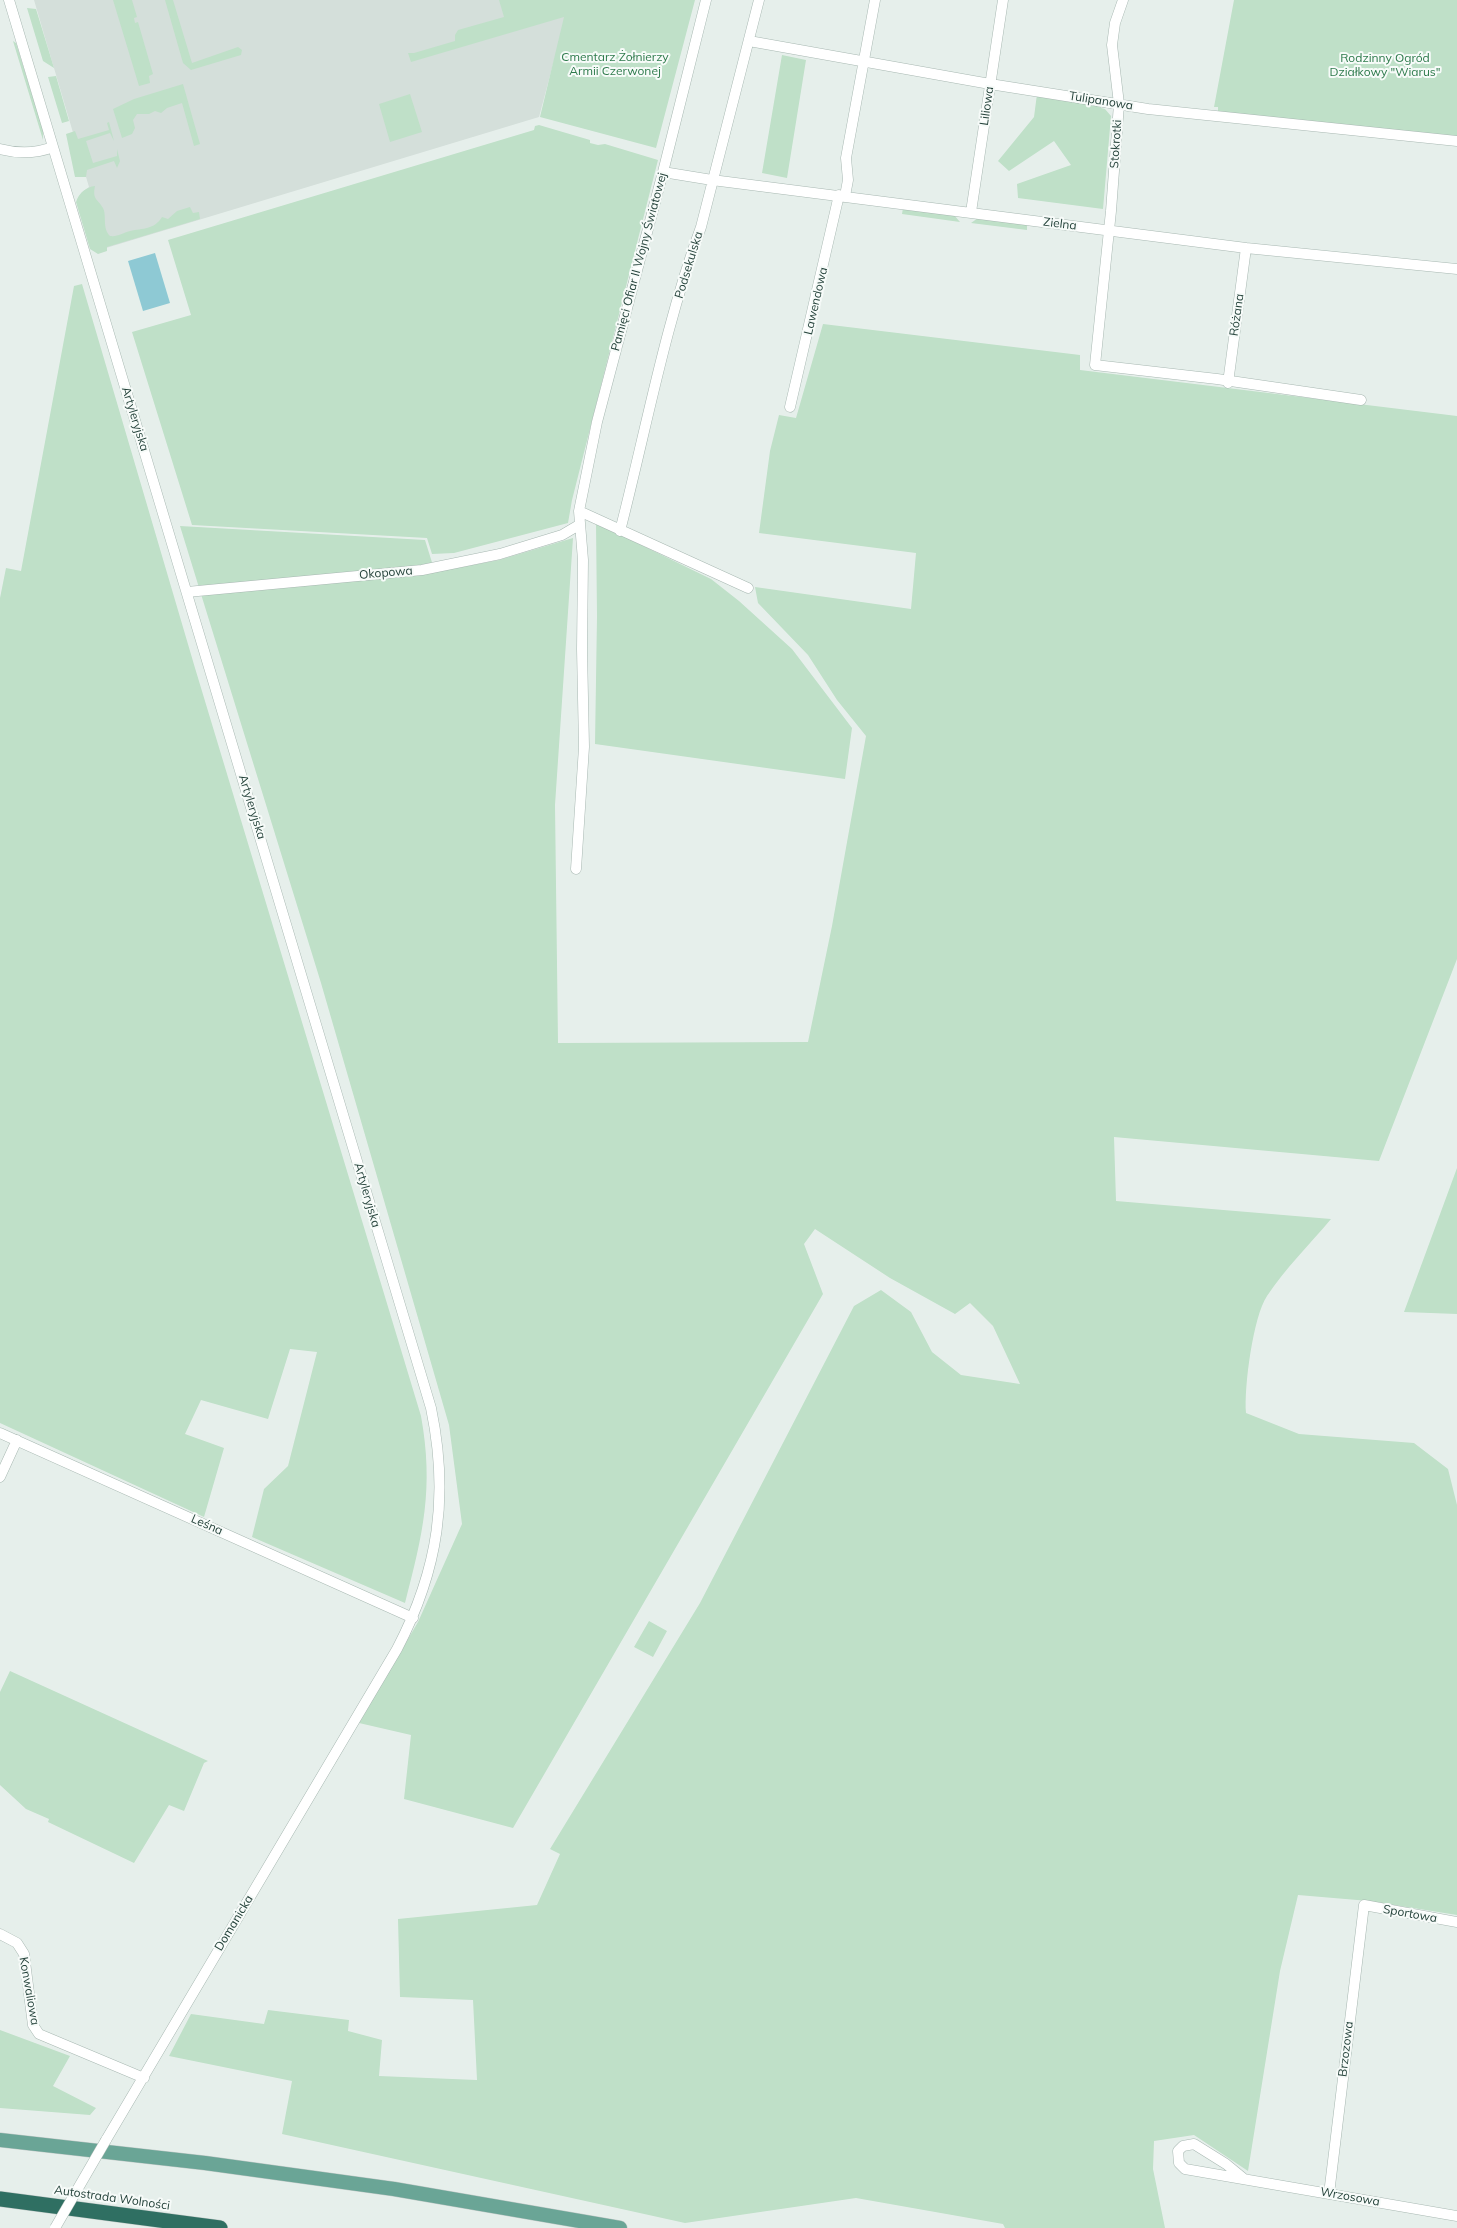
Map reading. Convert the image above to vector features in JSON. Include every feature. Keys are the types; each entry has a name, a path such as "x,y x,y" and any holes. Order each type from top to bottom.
{"highway":[{"name":"Autostrada Wolności","path":"0,2199 220,2228"}],"main road":[{"path":"0,2140 205,2163 394,2189 620,2228"}],"street":[{"name":"Artyleryjska","path":"9,0 188,592 431,1408 439,1454 441,1484 439,1519 434,1551 413,1618"},
{"name":"Pamięci Ofiar II Wojny Światowej","path":"576,869 584,747 583,560 579,511 596,422 663,172 706,0"},
{"name":"Podsekulska","path":"620,531 688,262 701,227 759,0"},
{"path":"864,61 875,0"},
{"name":"Liliowa","path":"971,212 1003,0"},
{"name":"Stokrotki","path":"1122,0 1115,23 1112,45 1119,104 1109,230 1095,365 1228,382"},
{"name":"Tulipanowa","path":"749,41 990,84 1148,109 1457,141"},
{"name":"Lawendowa","path":"790,407 842,195 848,180 846,158 864,61"},
{"path":"0,149 15,153 38,153 53,147"},
{"name":"Zielna","path":"663,172 712,180 842,195 1246,248 1457,269"},
{"name":"Różana","path":"1228,382 1246,248"},
{"path":"1228,382 1361,400"},
{"path":"579,511 748,588"},
{"name":"Okopowa","path":"188,592 422,570 500,554 562,535 579,525"},
{"name":"Leśna","path":"0,1433 413,1618"},
{"path":"0,1477 17,1440"},
{"name":"Domanicka","path":"55,2228 397,1649 413,1618"},
{"name":"Sportowa","path":"1364,1905 1457,1922"},
{"name":"Brzozowa","path":"1329,2194 1364,1905"},
{"name":"Konwaliowa","path":"0,1934 17,1943 24,1954 33,2025 39,2034 47,2039 144,2078"},
{"name":"Wrzosowa","path":"1243,2178 1226,2164 1194,2144 1183,2146 1178,2151 1179,2163 1186,2169 1457,2216"}],"shaded area":[{"path":"34,0 570,0 539,117 106,248 95,242 81,193 89,187"}],"green space":[{"path":"113,0 132,0 137,17 134,18 135,23 138,22 153,74 149,76 150,83 139,86"},
{"path":"165,0 173,0 192,63 238,47 242,50 241,55 191,70 183,63"},
{"name":"Cmentarz Żołnierzy Armii Czerwonej","path":"499,0 695,0 656,148 540,117 564,17 411,62 408,53 455,41 455,35 458,30 504,17"},
{"name":"Rodzinny Ogród Działkowy \"Wiarus\"","path":"1234,0 1457,0 1457,137 1218,112 1218,107 1214,107"},
{"path":"27,8 36,9 54,68 43,61"},
{"path":"13,41 16,43 43,130 43,140"},
{"path":"782,55 806,60 787,178 762,173"},
{"path":"56,76 69,121 62,123 48,77"},
{"path":"183,84 200,144 194,146 182,103 167,108 161,113 155,111 149,114 137,114 133,120 135,128 132,134 122,138 113,109 134,99"},
{"path":"410,94 422,132 390,142 379,104"},
{"path":"1037,94 1101,106 1111,116 1103,209 1018,198 1017,184 1071,165 1054,141 1009,171 998,161 1034,117"},
{"path":"109,122 114,141 110,133 86,141 93,163 117,156 117,149 120,161 117,168 114,161 87,170 86,177 75,177 66,134 75,131 78,139 109,130 107,123"},
{"path":"539,125 590,140 590,143 605,144 658,160 572,500 568,523 454,553 432,554 427,538 192,525 132,332 191,315 168,240 534,130 535,126"},
{"path":"95,186 95,197 103,208 105,226 110,236 144,229 155,224 162,217 168,219 177,211 190,207 193,213 199,212 200,219 107,247 107,251 98,254 90,249 76,202 83,191"},
{"path":"903,208 954,215 960,222 902,214"},
{"path":"978,218 1027,225 1027,230 971,223"},
{"path":"82,284 195,668 421,1416 427,1466 425,1511 417,1555 405,1603 252,1537 264,1489 288,1466 317,1352 290,1349 268,1419 201,1400 185,1434 224,1448 204,1517 0,1423 0,598 6,568 21,571 74,286"},
{"path":"823,324 1080,355 1080,370 1457,416 1457,959 1379,1161 1114,1137 1116,1201 1331,1219 1282,1276 1262,1306 1250,1353 1246,1387 1246,1413 1299,1434 1414,1443 1448,1469 1457,1505 1457,1915 1369,1901 1298,1895 1280,1971 1248,2171 1194,2135 1154,2141 1153,2169 1165,2228 1005,2228 1003,2224 856,2198 685,2223 282,2134 292,2081 169,2056 191,2014 264,2024 268,2010 349,2020 348,2031 382,2040 379,2076 477,2080 473,2000 400,1997 398,1919 537,1905 560,1854 550,1849 700,1603 854,1306 881,1290 911,1312 932,1352 961,1375 1020,1384 993,1326 970,1303 955,1314 890,1278 815,1229 804,1244 823,1294 513,1828 404,1799 411,1735 359,1723 418,1622 462,1524 449,1425 321,983 180,526 425,540 435,572 499,560 573,538 555,805 558,1043 808,1042 832,926 866,736 837,700 808,655 758,603 755,587 911,609 916,553 759,533 770,451 779,415 796,418"},
{"path":"596,523 711,579 739,601 792,649 852,728 845,779 595,744"},
{"path":"1457,1168 1457,1314 1404,1312"},
{"path":"649,1621 667,1631 653,1657 634,1647"},
{"path":"10,1671 208,1761 204,1763 184,1811 169,1805 134,1863 48,1822 49,1819 26,1809 0,1785 0,1692"},
{"path":"0,2030 70,2056 53,2086 96,2108 90,2115 0,2108"}],"water":[{"path":"155,253 170,303 143,311 128,261"}]}
